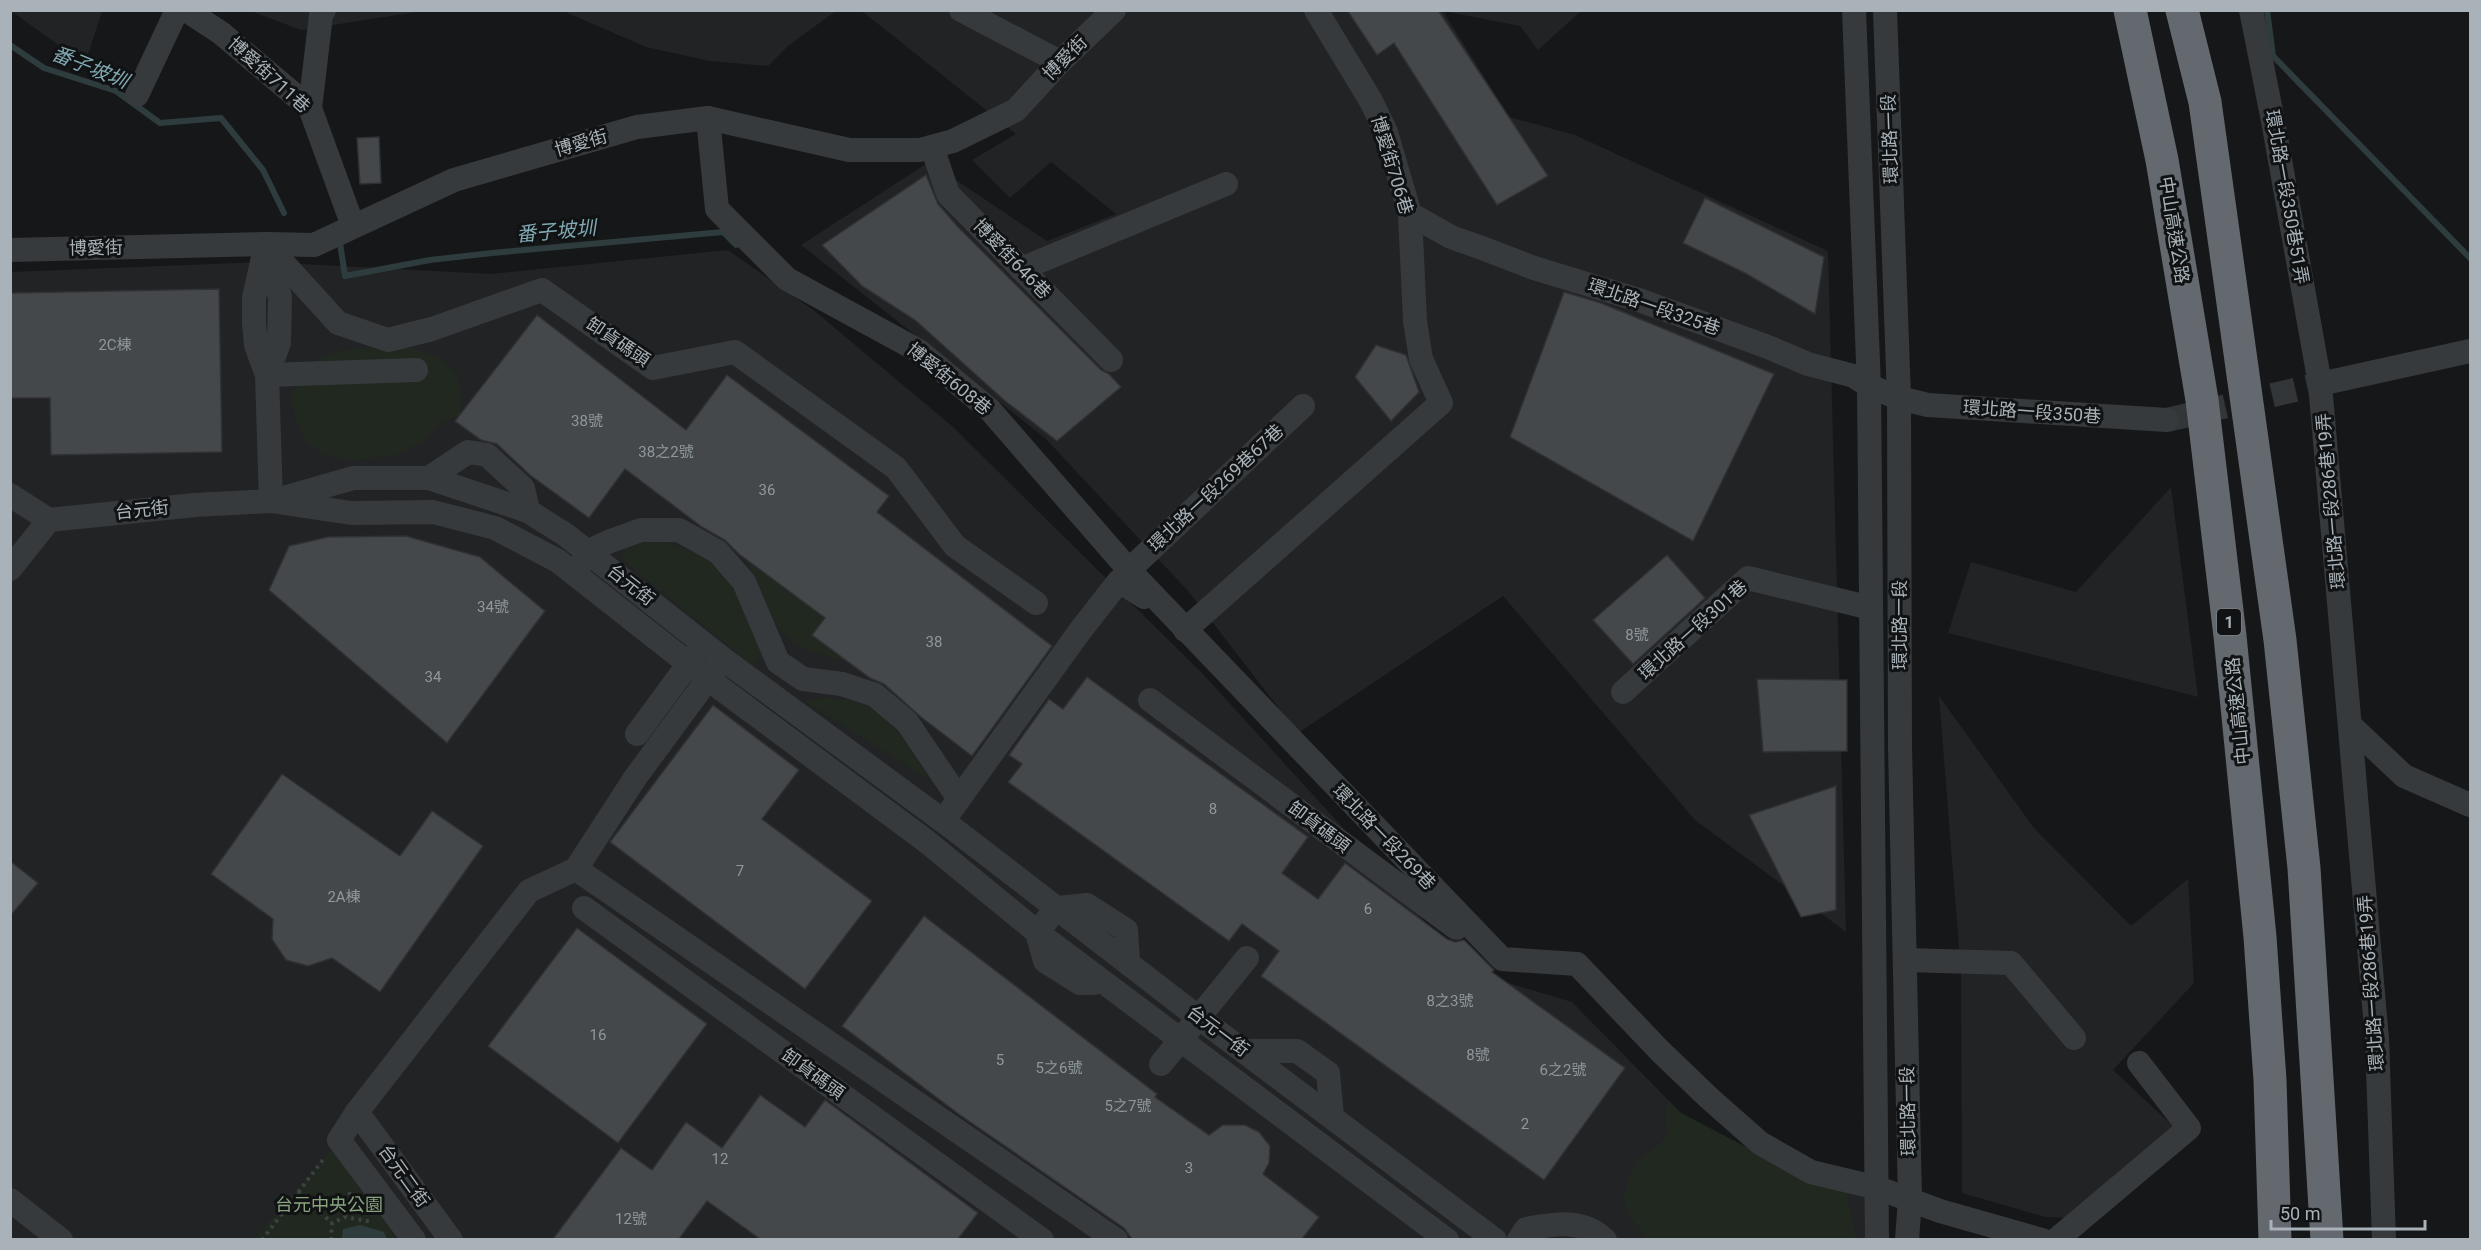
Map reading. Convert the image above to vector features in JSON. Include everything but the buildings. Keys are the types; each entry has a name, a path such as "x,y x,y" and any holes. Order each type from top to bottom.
{"highway":[{"name":"中山高速公路","path":"2130,10 2162,160 2202,400 2228,612 2260,937 2270,1080 2275,1239"},
{"path":"2182,10 2205,102 2280,640 2304,868 2327,1239"}],"street":[{"path":"137,95 177,10"},
{"name":"博愛街711巷","path":"186,10 222,33 310,108 353,226"},
{"path":"310,108 321,15 324,10"},
{"path":"961,10 1060,62"},
{"name":"博愛街","path":"10,250 314,245 454,180 637,127 708,118 849,150 920,150 954,141 1016,110 1060,62 1114,10"},
{"name":"博愛街706巷","path":"1185,630 1441,403 1420,359 1415,321 1410,214 1386,132 1371,100 1316,10"},
{"name":"環北路一段","path":"1854,10 1869,386 1877,1239"},
{"name":"環北路一段","path":"1885,10 1899,398 1900,747 1910,1199 1907,1239"},
{"name":"環北路一段350巷51弄","path":"2251,10 2320,384"},
{"name":"博愛街608巷","path":"708,118 717,209 787,279 919,351 990,410 1129,570 1185,630"},
{"name":"博愛街646巷","path":"932,147 948,194 1111,360"},
{"path":"1021,269 1226,184"},
{"name":"環北路一段325巷","path":"1410,214 1451,237 1534,268 1639,300 1808,364 1854,376 1869,386 1899,398"},
{"path":"266,244 280,297 279,343 267,375 271,501"},
{"name":"卸貨碼頭","path":"266,244 338,323 388,340 432,329 542,290 653,368 735,352 896,468 955,546 1036,603"},
{"path":"2320,384 2470,351"},
{"path":"267,375 416,370"},
{"name":"環北路一段286巷19弄","path":"2320,384 2377,1039 2384,1239"},
{"name":"環北路一段350巷","path":"1899,398 1928,405 2167,420"},
{"name":"環北路一段269巷67巷","path":"1129,570 1303,406"},
{"path":"429,478 468,452 487,455 524,488 528,512"},
{"name":"台元街","path":"271,501 353,478 429,478 528,512 589,552 723,659 943,821"},
{"path":"10,569 49,520 12,498"},
{"name":"台元街","path":"49,520 195,505 271,501 351,513 433,512 495,528 558,561 708,679 926,841"},
{"path":"575,574 589,552 608,542 642,530 680,530 718,552 744,582 778,662 802,679 842,684 875,695 907,723 959,799"},
{"name":"環北路一段301巷","path":"1623,692 1748,578 1871,608"},
{"path":"1057,908 1037,932 926,841 1119,581 1169,612"},
{"name":"環北路一段269巷","path":"1185,630 1502,959 1577,964 1660,1051 1760,1143 1811,1172 1878,1188 1940,1211 2042,1239"},
{"path":"637,734 705,643"},
{"path":"339,1140 357,1112 528,891 576,869 635,778 723,659"},
{"path":"770,693 789,670"},
{"name":"卸貨碼頭","path":"1150,700 1483,949 1490,947"},
{"path":"2351,726 2404,776 2470,806"},
{"name":"台元一街","path":"943,821 1495,1239"},
{"path":"576,869 1116,1239"},
{"name":"卸貨碼頭","path":"584,908 1042,1239"},
{"name":"台元一街","path":"1037,932 1045,962 1080,983 1107,984 1447,1239"},
{"path":"1161,1064 1247,958"},
{"path":"1905,960 2011,963 2074,1038"},
{"path":"1244,1051 1297,1051 1328,1073 1332,1117"},
{"path":"2056,1239 2189,1128 2139,1063"},
{"name":"台元二街","path":"357,1112 451,1239"},
{"name":"台元二街","path":"339,1140 414,1239"},
{"path":"1362,1175 1381,1154"},
{"path":"10,1200 61,1239"},
{"path":"1519,1239 1526,1229 1553,1224 1575,1224 1605,1239"},
{"path":"1536,1239 1566,1236 1578,1239"}],"path":[{"path":"262,1239 339,1140"},
{"path":"298,1192 332,1223"},
{"path":"332,1223 345,1217 380,1223"},
{"path":"331,1239 332,1223"}],"shaded area":[{"path":"11,11 102,11 85,64"},
{"path":"251,11 423,11 301,30"},
{"path":"563,11 836,11 788,46 768,66 710,61 646,47"},
{"path":"862,11 1443,11 1509,117 1575,135 1828,251 1846,932 1695,820 1503,596 1298,733 1189,592 1045,438 801,245 929,162 1047,241 1116,214 1051,162 1010,198 972,160 1016,134"},
{"path":"1443,11 1581,11 1538,50 1520,26"},
{"path":"728,250 816,312 953,427 1202,673 1335,819 1468,971 1572,1002 1681,1113 1807,1179 1876,1195 1875,1239 11,1239 10,272 264,262 491,274"},
{"path":"2171,487 2198,697 1948,633 1971,562 2076,592"},
{"path":"1939,696 2034,828 2131,926 2188,879 2194,983 2113,1070 2173,1126 2070,1218 2045,1217 1962,1193 1961,973"},
{"path":"360,1225 384,1232 387,1239 342,1239 343,1229"}],"green space":[{"path":"394,346 424,352 446,363 454,372 459,383 460,415 436,426 425,440 397,455 355,460 325,456 306,442 290,397 311,366 332,353 344,350"},
{"path":"650,541 693,552 712,563 734,585 744,604 762,655 753,666 622,559 624,549"},
{"path":"746,560 824,618 812,635 845,660 802,648 778,628"},
{"path":"827,697 861,703 884,718 902,738 930,780 804,701"},
{"path":"1668,1100 1681,1113 1807,1179 1846,1188 1856,1238 1647,1239 1632,1219 1623,1199 1629,1178 1638,1162 1667,1136 1665,1109"},
{"name":"台元中央公園","path":"331,1149 397,1239 253,1240"}],"waterway":[{"path":"2267,10 2273,56 2470,258"},
{"name":"番子坡圳","path":"10,45 44,68 116,91 160,123 221,118 263,170 284,213"},
{"name":"番子坡圳","path":"340,243 345,276 430,260 723,232 736,245"}],"tunnel":[{"path":"2167,420 2320,384"}]}
